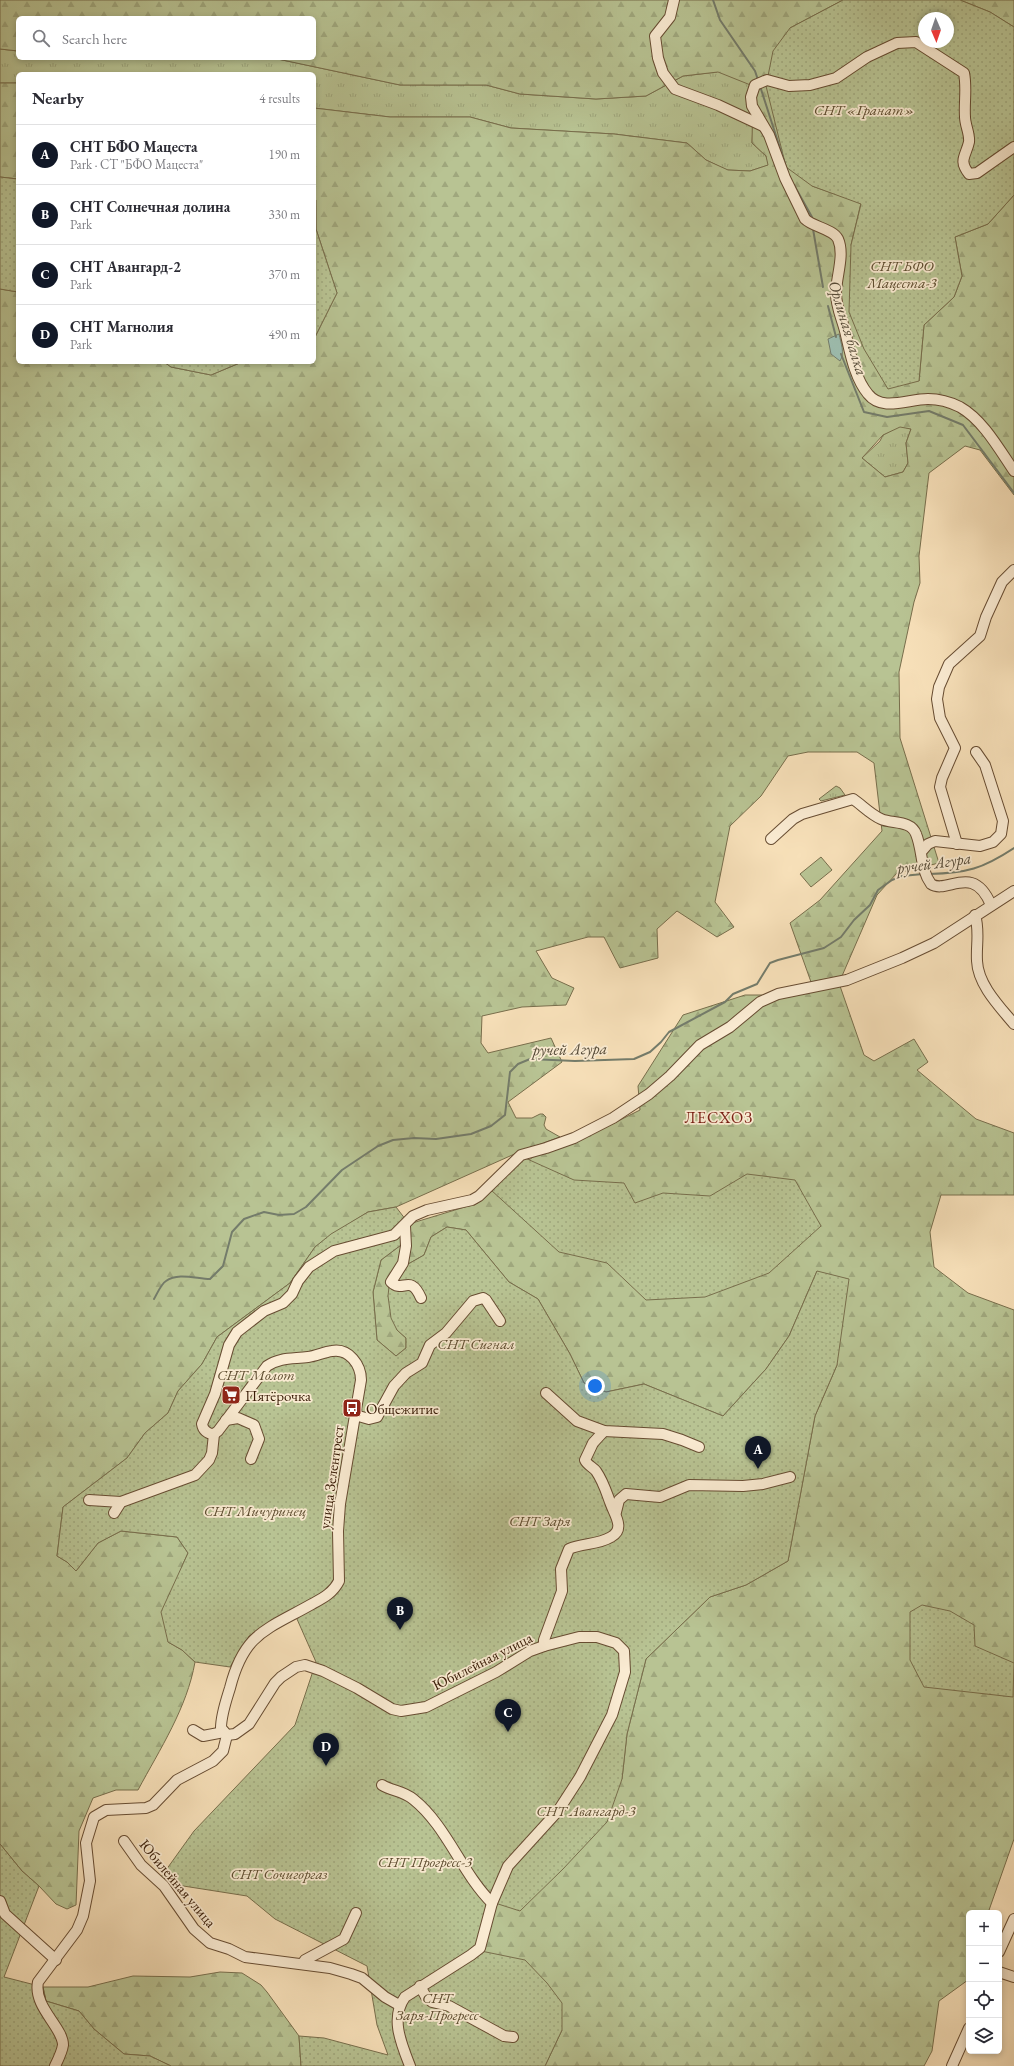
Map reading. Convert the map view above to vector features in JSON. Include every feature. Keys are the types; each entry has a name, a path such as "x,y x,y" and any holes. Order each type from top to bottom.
{"street":[{"path":"674,0 670,17 655,36 658,58 669,83 675,89 718,105 763,126"},
{"path":"1014,147 977,173 969,174 964,167 963,156 969,142 965,119 967,87 964,73 916,42 898,43 868,57 836,78 810,85 789,86 767,80 755,85 752,90 751,101 769,136 785,178 805,219 835,235 838,240 840,251 836,295 839,313 848,347 867,393 874,400 881,403 891,404 928,399 943,400 959,407 973,416 1014,471"},
{"path":"957,844 941,791 942,778 955,748 940,718 937,699 939,688 949,664 980,636 986,617 1002,582 1014,570"},
{"path":"921,852 928,844 935,841 972,846 986,844 997,839 1003,828 1003,821 985,765 976,752"},
{"path":"771,839 793,819 802,814 853,799 881,819 909,825 916,833 921,852 923,869 927,879 934,886 960,882 973,884 982,890 991,905"},
{"path":"89,1500 121,1502 195,1475 209,1460 212,1453 214,1434 206,1432 203,1429 202,1424 216,1394 229,1345 237,1332 264,1311 283,1302 292,1294 298,1281 310,1267 334,1251 394,1234 405,1226 413,1216 427,1210 472,1200 480,1196 521,1155 574,1138 613,1118 654,1089 700,1045 730,1027 760,1002 778,994 847,980 876,969 934,943 1014,891"},
{"path":"975,915 978,924 977,961 980,975 995,1000 1014,1024"},
{"path":"405,1226 406,1246 403,1263 391,1282 398,1285 413,1285 416,1287 421,1298"},
{"path":"355,1415 370,1419 377,1417 394,1386 406,1373 422,1363 430,1345 446,1333 472,1301 483,1298 486,1300 500,1321"},
{"name":"улица Зелентрест","path":"214,1434 218,1431 256,1380 271,1363 286,1358 314,1356 333,1350 343,1352 353,1358 361,1372 340,1504 338,1531 341,1575 336,1587 328,1595 265,1630 247,1646 241,1655 234,1672 221,1722 225,1734"},
{"path":"546,1393 577,1421 604,1431 663,1434 699,1447"},
{"path":"226,1420 238,1418 254,1425 260,1439 251,1459"},
{"path":"544,1646 546,1634 562,1591 561,1569 569,1549 576,1546 602,1541 616,1534 619,1526 616,1512 610,1503 604,1484 596,1471 585,1460 593,1443 604,1431"},
{"path":"616,1512 619,1500 626,1494 660,1497 689,1485 743,1486 763,1484 790,1477"},
{"path":"114,1513 121,1502"},
{"name":"Юбилейная улица","path":"124,1841 141,1865 164,1886 194,1929 210,1943 229,1948 245,1957 330,1968 362,1978 385,1997 400,2005 406,1996 420,1986 480,1948 492,1903 508,1866 558,1811 580,1777 612,1715 625,1672 624,1651 616,1643 606,1638 579,1637 544,1646 530,1651 496,1672 426,1707 401,1711 392,1709 357,1688 323,1671 305,1665 296,1667 281,1676 249,1724 235,1734 225,1734"},
{"path":"55,2066 63,2045 61,2038 42,2005 37,1989 38,1982 56,1960 77,1930 87,1901 90,1881 86,1843 94,1817 106,1810 146,1808 153,1805 177,1780 213,1761 222,1751 225,1734 203,1736 194,1730"},
{"path":"382,1785 408,1795 419,1805 446,1837 480,1891 492,1903"},
{"path":"0,1901 2,1915 56,1960"},
{"path":"302,1964 305,1960 344,1939 356,1913"},
{"path":"1002,1946 1014,1919"},
{"path":"1002,1973 1014,1977"},
{"path":"420,1986 426,1997 432,2002 449,2006 504,2036 513,2037"},
{"path":"400,2005 397,2015 397,2025 410,2066"},
{"path":"952,2066 966,2035"}],"green space":[{"path":"0,0 843,0 790,28 812,186 861,203 851,245 919,381 924,325 954,297 962,276 955,237 988,224 1014,195 1014,495 980,450 965,446 929,473 919,556 920,583 914,602 899,672 900,738 939,863 897,873 877,895 842,976 811,982 790,923 820,900 882,831 874,763 857,752 808,752 788,756 761,796 730,826 715,902 734,927 717,937 677,911 657,929 658,958 620,968 604,937 588,937 536,951 552,978 574,988 566,1005 522,1007 482,1016 481,1043 488,1053 551,1038 562,1062 508,1102 516,1118 532,1118 543,1114 546,1117 544,1125 546,1129 560,1137 519,1152 396,1207 368,1212 331,1235 315,1247 290,1283 217,1337 202,1364 178,1391 168,1413 145,1433 127,1458 63,1507 57,1556 67,1562 76,1571 98,1543 121,1531 177,1537 188,1553 182,1566 168,1642 182,1650 195,1662 186,1696 172,1728 138,1790 116,1790 93,1798 79,1831 76,1905 67,1909 56,1904 22,1871 0,1844 0,289 16,292 16,364 167,364 171,367 211,375 237,364 316,364 316,335 337,293 316,229 316,108 390,117 470,117 511,128 614,134 687,143 706,160 728,170 750,171 768,165 766,156 752,143 753,86 718,72 683,76 646,96 596,99 520,94 486,85 400,85 282,60 316,60 316,16 16,16 16,51 0,49","holes":["900,427 911,429 906,443 908,463 903,472 885,477 862,458 883,435"]},
{"path":"758,0 843,0 790,28 773,51 767,80 753,86 750,98 754,108 752,143 766,156 769,165 750,171 727,170 706,160 687,143 614,134 511,128 470,117 390,117 316,108 316,72 16,72 16,83 0,83 0,49 16,51 16,60 282,60 400,85 486,85 520,94 596,99 646,96 683,76 717,72 709,61 736,21"},
{"name":"СНТ «Гранат»","path":"843,0 960,0 990,12 1014,27 1014,195 988,224 955,237 962,276 954,297 924,325 919,381 888,389 864,349 849,312 851,245 861,204 812,186 786,167 766,86 773,51 790,28"},
{"path":"960,0 1014,0 1014,27 990,12"},
{"path":"0,83 16,83 16,179 0,177"},
{"path":"0,177 16,179 16,292 0,289"},
{"path":"316,229 337,293 316,335"},
{"path":"167,364 237,364 211,375 171,367"},
{"path":"900,426 911,429 906,443 908,463 903,472 885,477 862,458 880,441 883,435"},
{"path":"836,786 840,788 845,795 821,801 819,799"},
{"path":"821,857 832,870 811,887 800,874"},
{"path":"840,986 864,1055 874,1061 914,1039 928,1062 917,1070 976,1119 1014,1133 1014,1195 941,1195 930,1232 934,1267 968,1293 1014,1310 1014,1839 989,1910 966,1910 966,1981 939,2001 932,2051 924,2066 545,2066 562,2030 481,1951 494,1903 622,1779 627,1734 646,1659 710,1597 746,1585 788,1561 815,1416 837,1365 817,1271 789,1336 766,1369 723,1416 644,1384 606,1392 584,1383 570,1354 538,1299 509,1282 466,1230 447,1227 431,1237 424,1255 396,1269 397,1330 406,1338 406,1348 396,1356 377,1340 373,1292 381,1260 401,1245 409,1224 478,1203 490,1189 533,1157 614,1123 640,1110 638,1086 683,1015 745,995 768,995"},
{"path":"525,1158 574,1180 624,1183 635,1203 663,1193 710,1196 747,1174 795,1180 821,1226 769,1273 705,1297 646,1300 607,1263 559,1252 491,1190"},
{"path":"396,1207 409,1224 401,1245 381,1260 373,1292 377,1340 396,1356 406,1348 406,1338 397,1330 391,1318 388,1296 390,1277 396,1269 424,1255 431,1237 447,1227 466,1230 509,1282 538,1299 570,1354 584,1383 606,1392 644,1384 723,1416 766,1369 789,1336 817,1271 849,1279 837,1365 815,1416 788,1561 746,1585 710,1597 646,1659 627,1734 622,1779 607,1822 563,1869 520,1911 495,1903 481,1951 525,1960 547,1983 562,2003 562,2030 545,2066 301,2066 299,2036 324,2038 388,2055 377,2025 367,1966 275,1919 247,1896 177,1885 161,1877 194,1831 295,1725 316,1662 293,1610 249,1636 230,1667 195,1662 182,1650 168,1642 161,1612 188,1553 177,1537 121,1531 98,1543 76,1571 67,1562 57,1556 63,1507 127,1458 145,1433 168,1413 178,1391 202,1364 217,1337 290,1283 315,1247 331,1234 368,1212"},
{"path":"922,1605 950,1611 974,1625 975,1646 1014,1663 1013,1697 924,1687 910,1660 910,1612"},
{"path":"0,1844 22,1871 39,1886 4,1977 43,1987 46,2001 79,2011 94,2029 124,2054 150,2056 171,2066 0,2066"},
{"path":"220,1972 242,1973 261,1985 299,2036 301,2066 171,2066 150,2056 124,2054 94,2029 79,2011 46,2001 43,1987 88,1987 133,1976 190,1977"}],"shaded area":[{"path":"839,334 842,344 840,361 831,354 828,339"}],"waterway":[{"name":"Орлиная балка","path":"713,0 720,20 755,71 758,80"},
{"name":"Орлиная балка","path":"760,86 788,173"},
{"name":"Орлиная балка","path":"794,185 812,217"},
{"name":"Орлиная балка","path":"813,229 823,287"},
{"name":"Орлиная балка","path":"828,306 836,337"},
{"name":"Орлиная балка","path":"841,354 864,412 887,417 929,411 963,425 1014,493"},
{"name":"ручей Агура","path":"929,874 964,871 974,868 993,861 1014,848"},
{"name":"ручей Агура","path":"154,1299 162,1284 171,1278 182,1276 210,1279 223,1266 232,1232 244,1219 264,1212 279,1215 294,1214 306,1207 342,1170 378,1146 393,1140 414,1138 436,1139 471,1134 491,1126 505,1115 510,1072 518,1064 530,1059 575,1061 634,1059 650,1052 669,1032 725,1002 733,994 757,984 770,963 824,948 841,937 854,920 870,905 878,890 892,880 902,876 923,874"}],"place":[{"name":"Пятёрочка","path":"231,1395"},
{"name":"Общежитие","path":"352,1408"},
{"name":"СНТ БФО Мацеста","path":"758,1469"},
{"name":"СНТ Солнечная долина","path":"400,1630"},
{"name":"СНТ Авангард-2","path":"508,1732"},
{"name":"СНТ Магнолия","path":"326,1766"}],"district":[{"name":"ЛЕСХОЗ","path":"719,1117"}],"park label":[{"name":"СНТ БФО Мацеста-3","path":"902,274"},
{"name":"СНТ Сигнал","path":"476,1343"},
{"name":"СНТ Молот","path":"256,1374"},
{"name":"СНТ Мичуринец","path":"255,1510"},
{"name":"СНТ Заря","path":"540,1520"},
{"name":"СНТ Авангард-3","path":"586,1810"},
{"name":"СНТ Прогресс-3","path":"425,1861"},
{"name":"СНТ Сочигоргаз","path":"279,1873"},
{"name":"СНТ Заря-Прогресс","path":"437,2006"}]}
